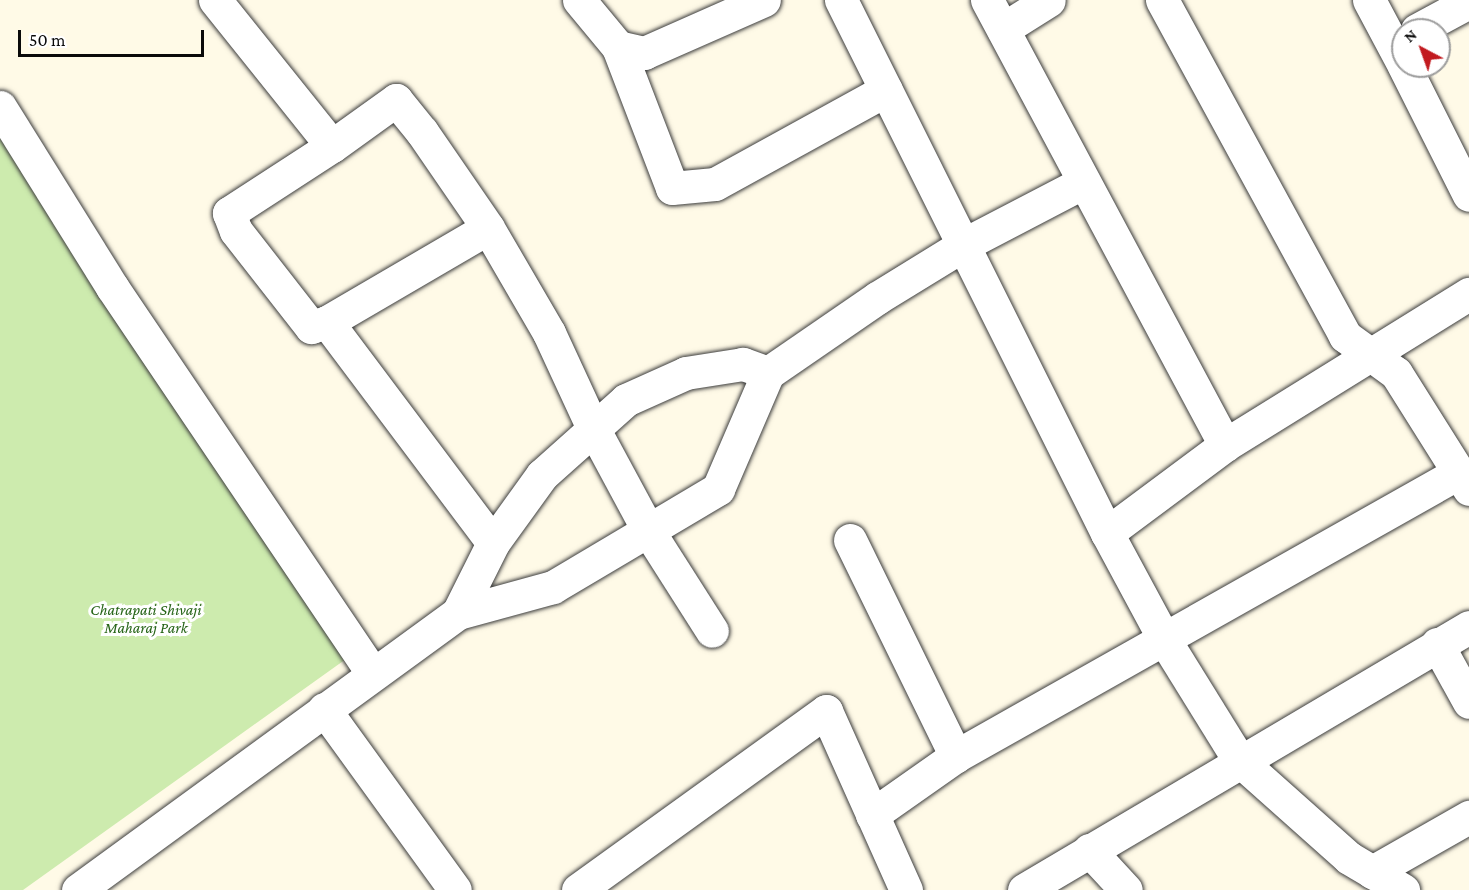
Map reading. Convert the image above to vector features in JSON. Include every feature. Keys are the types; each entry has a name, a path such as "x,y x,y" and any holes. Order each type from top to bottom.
{"street":[{"path":"215,0 332,146"},
{"path":"579,0 618,47 672,188 715,184 886,90"},
{"path":"618,47 644,53 764,0"},
{"path":"841,0 1107,533 1164,639 1239,760 1349,858 1403,890"},
{"path":"987,0 1225,446"},
{"path":"1003,29 1049,0"},
{"path":"872,815 956,756 1164,639 1463,481 1396,373 1345,336 1162,0"},
{"path":"1369,0 1391,30"},
{"path":"1446,18 1469,2"},
{"path":"1417,78 1469,195"},
{"path":"488,228 327,322 311,327 236,231 229,213 332,146 396,100 488,228 549,333 592,426 649,532 712,631"},
{"path":"0,107 112,287 372,673"},
{"path":"78,890 372,673 458,613 554,587 718,489 768,373 877,298 963,245 1084,182"},
{"path":"1107,533 1225,446 1469,294"},
{"path":"327,322 494,543"},
{"path":"458,613 494,543 542,476 592,426 626,400 686,373 743,364 768,373"},
{"path":"850,540 956,756"},
{"path":"1024,890 1239,760 1469,627"},
{"path":"1437,644 1469,702"},
{"path":"324,709 455,890"},
{"path":"578,890 826,711 906,890"},
{"path":"1372,872 1469,817"},
{"path":"1089,850 1126,890"}],"green space":[{"name":"Chatrapati Shivaji Maharaj Park","path":"0,129 346,659 23,890 0,890"}]}
